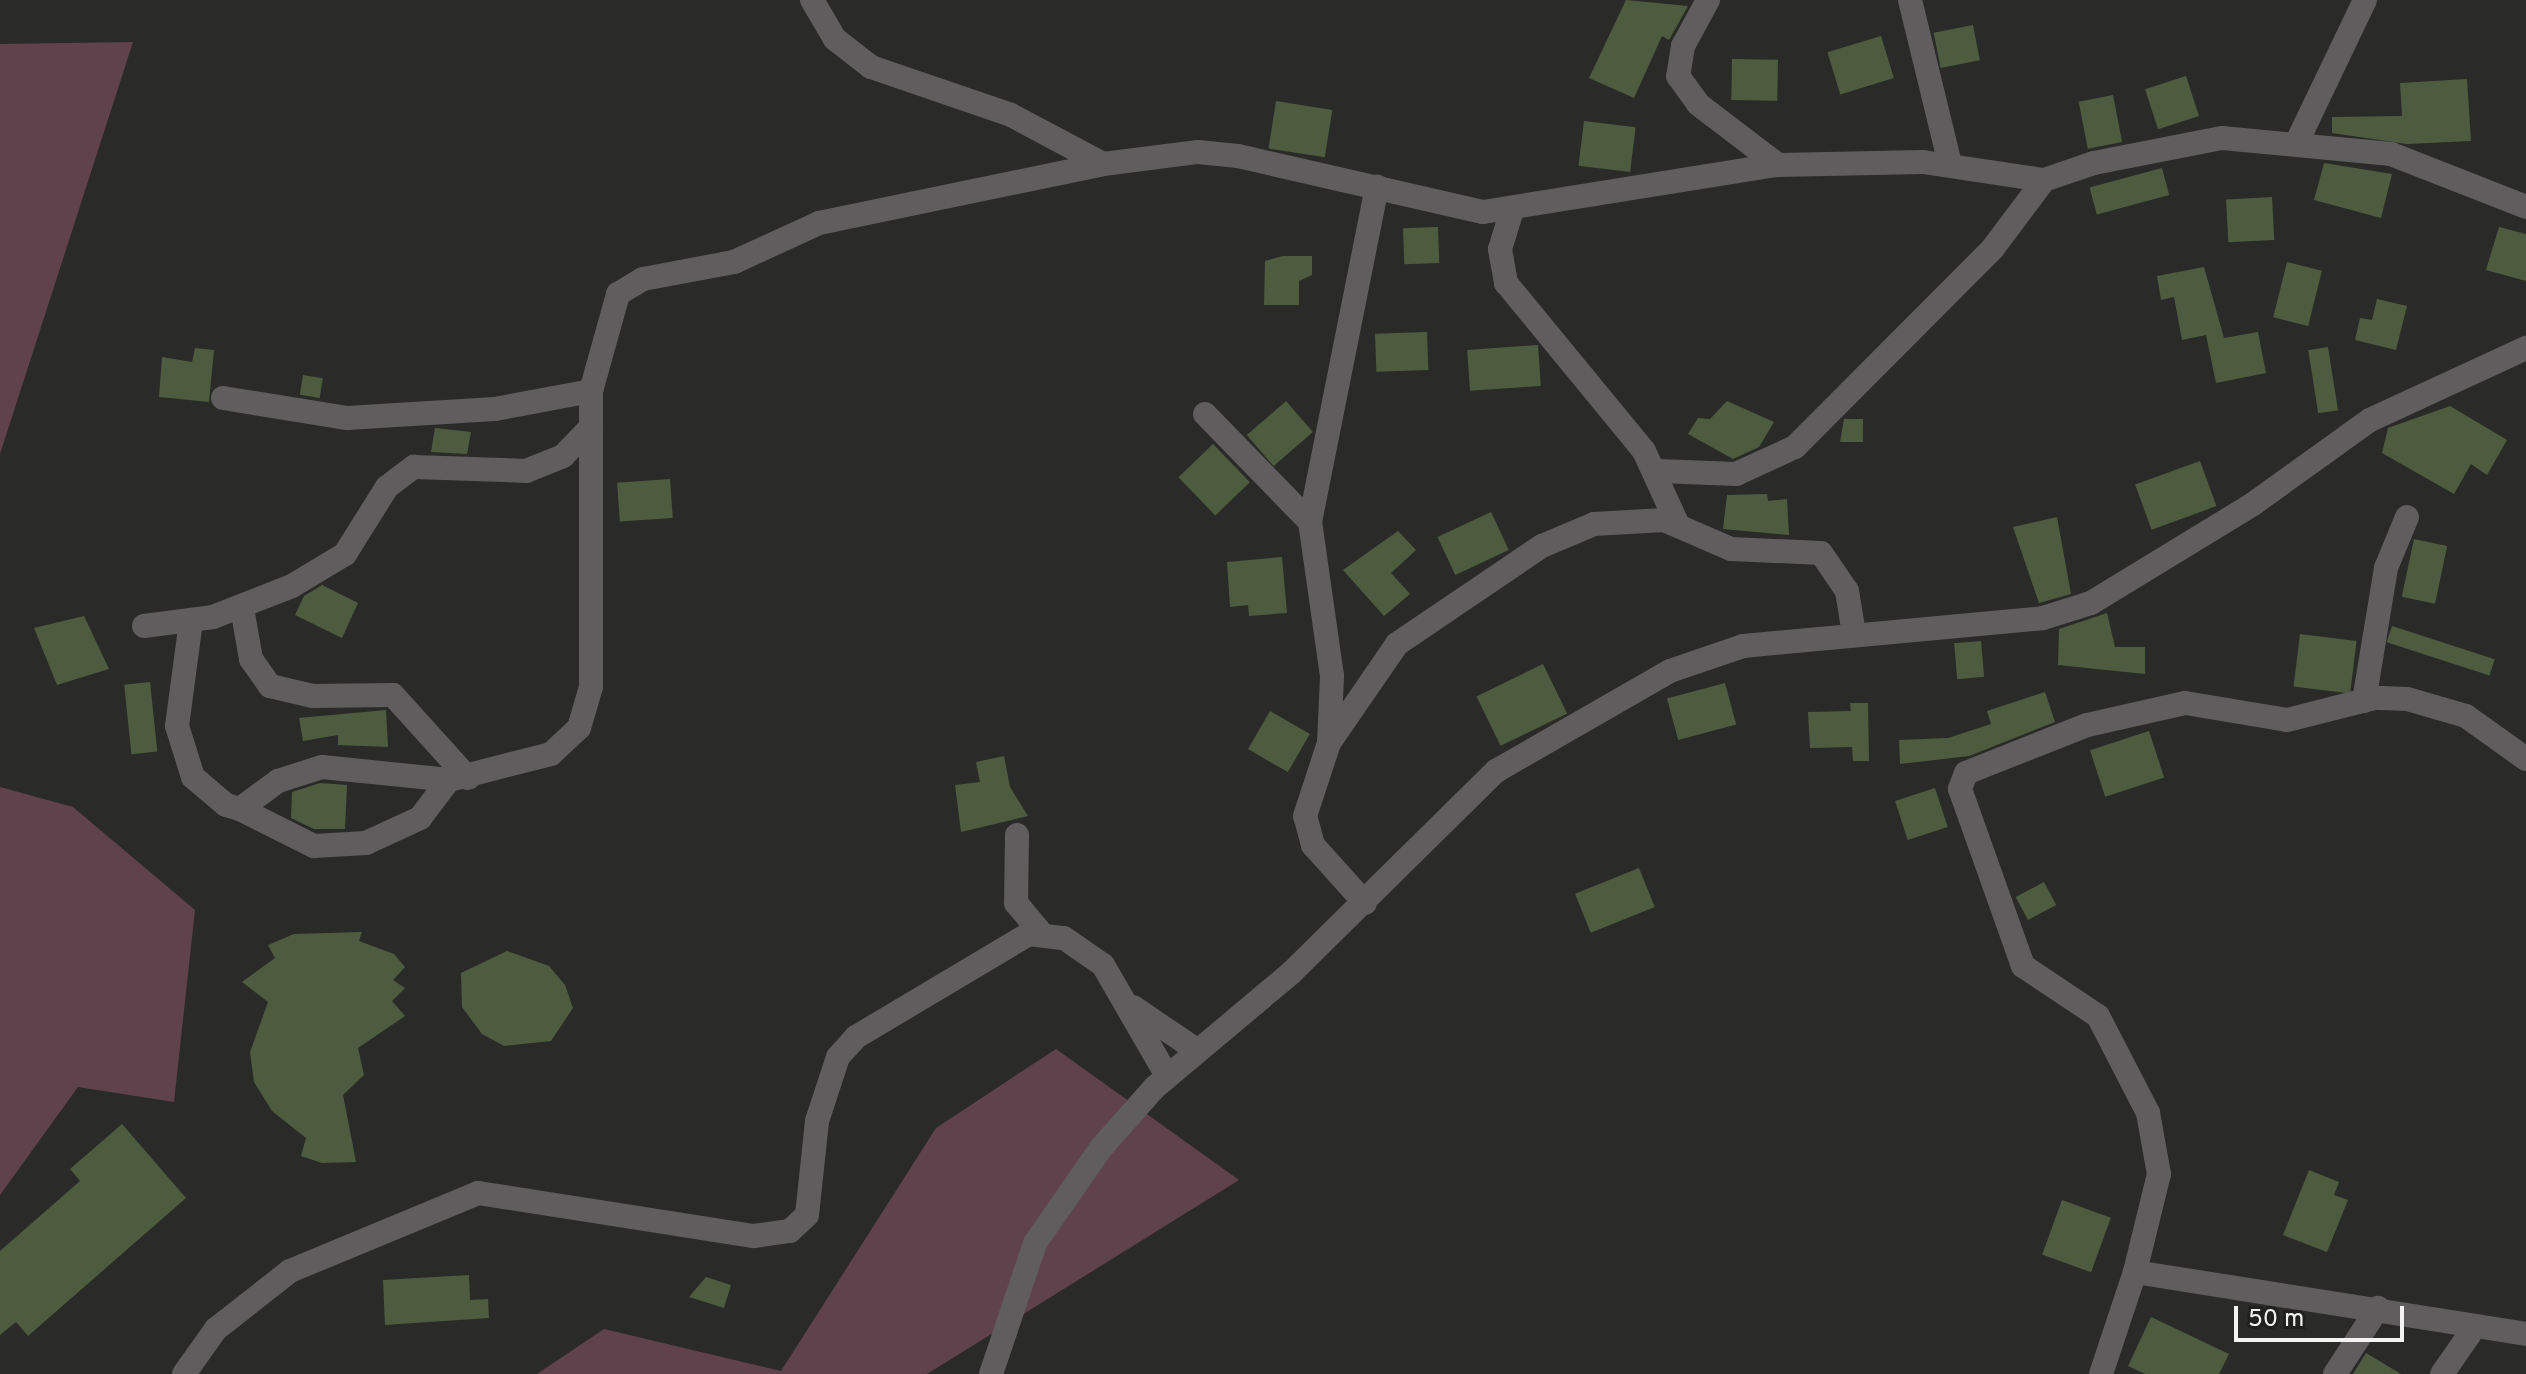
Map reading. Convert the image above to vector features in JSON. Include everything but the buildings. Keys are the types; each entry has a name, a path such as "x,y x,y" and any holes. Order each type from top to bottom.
{"street":[{"path":"812,0 835,39 871,67 1011,115 1103,164"},
{"path":"1708,0 1683,46 1678,76 1724,127 1778,165"},
{"path":"1910,0 1950,164"},
{"path":"2297,142 2365,0"},
{"path":"240,809 278,781 322,767 458,779 551,754 568,743 587,711 591,391 604,323 627,284 734,262 819,223 1103,164 1198,152 1377,187 1446,206 1512,210 1778,165 1950,164 2044,180 2165,146 2222,138 2297,142 2391,154 2526,207"},
{"path":"1658,471 1736,474 1795,447 1993,248 2044,180"},
{"path":"1365,903 1306,829 1329,743 1332,676 1310,522 1377,187"},
{"path":"1512,210 1500,249 1506,283 1658,471 1677,523"},
{"path":"991,1374 1035,1243 1101,1148 1195,1049 1365,903 1423,836 1496,771 1670,671 1743,646 2043,618 2091,603 2253,504 2370,420 2526,348"},
{"path":"223,398 347,418 495,409 591,391"},
{"path":"1205,414 1310,522"},
{"path":"144,626 191,621 242,608 345,554 387,487 414,467 526,471 563,456 591,427"},
{"path":"2364,701 2386,568 2407,517"},
{"path":"1329,743 1397,644 1542,546 1625,519 1677,523 1731,549 1821,553 1847,591 1854,634"},
{"path":"242,608 251,659 270,686 313,696 393,695 458,779"},
{"path":"191,621 177,697 183,752 209,796 314,846 366,843 420,818 458,779"},
{"path":"2101,1374 2135,1272 2159,1174 2148,1113 2098,1016 2023,966 1960,781 2087,725 2163,704 2209,703 2287,720 2364,701 2407,699 2466,716 2526,759"},
{"path":"1017,835 1016,903 1040,932 1082,945 1131,1006 1167,1076"},
{"path":"184,1374 216,1329 290,1271 478,1193 754,1236 790,1231 807,1215 817,1121 838,1057 880,1022 1040,932"},
{"path":"1131,1006 1195,1049"},
{"path":"2135,1272 2378,1308 2474,1328 2526,1334"},
{"path":"2335,1374 2378,1308"},
{"path":"2442,1374 2474,1328"}],"shaded area":[{"path":"133,42 0,454 0,44"},
{"path":"0,787 73,807 195,910 174,1102 78,1087 0,1195"},
{"path":"1056,1049 1239,1180 927,1374 537,1374 604,1329 781,1371 936,1128"}]}
